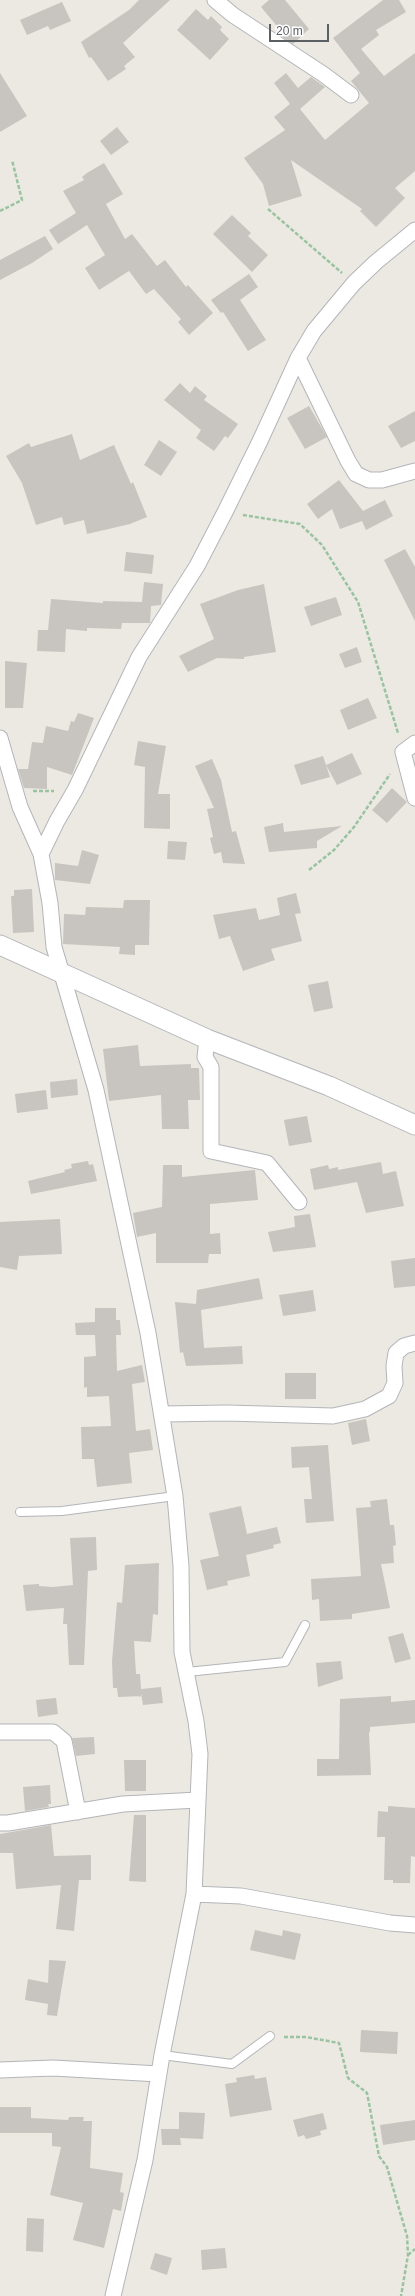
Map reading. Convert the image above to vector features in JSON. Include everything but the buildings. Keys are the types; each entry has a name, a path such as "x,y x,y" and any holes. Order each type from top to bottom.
{"street":[{"path":"214,0 233,15 291,54 317,69 351,95"},
{"path":"41,854 57,821 75,790 139,657 197,566 260,441 298,358 314,331 354,284 376,262 415,230"},
{"path":"298,358 356,474 369,480 382,480 415,471"},
{"path":"0,738 15,791 41,854 50,903 54,947 96,1090 148,1332 163,1414 175,1496 181,1566 182,1652 196,1721 200,1754 193,1871 194,1894 162,2055 145,2160 113,2296"},
{"path":"415,743 403,752 415,798"},
{"path":"0,945 207,1039 329,1086 415,1125"},
{"path":"207,1039 205,1057 211,1067 211,1151 267,1163 299,1202"},
{"path":"163,1414 227,1413 333,1416 365,1409 389,1396 395,1383 394,1366 396,1353 404,1346 415,1343"},
{"path":"0,1732 52,1732 64,1741 78,1812"},
{"path":"0,1823 123,1804 198,1800"},
{"path":"194,1894 241,1896 390,1923 415,1925"},
{"path":"0,2070 53,2068 159,2074"}],"lane":[{"path":"20,1512 62,1512 175,1496"},
{"path":"187,1672 286,1662 305,1624"},
{"path":"162,2055 232,2064 270,2036"}],"path":[{"path":"0,211 22,200 12,160"},
{"path":"268,209 354,284"},
{"path":"225,512 300,524 322,545 358,602 394,714 403,752 377,796 354,827 334,850 309,870"},
{"path":"15,791 75,790"},
{"path":"270,2036 306,2038 339,2043 348,2078 367,2094 379,2156 387,2167 407,2236 408,2255 402,2296"},
{"path":"408,2255 415,2249"}]}
